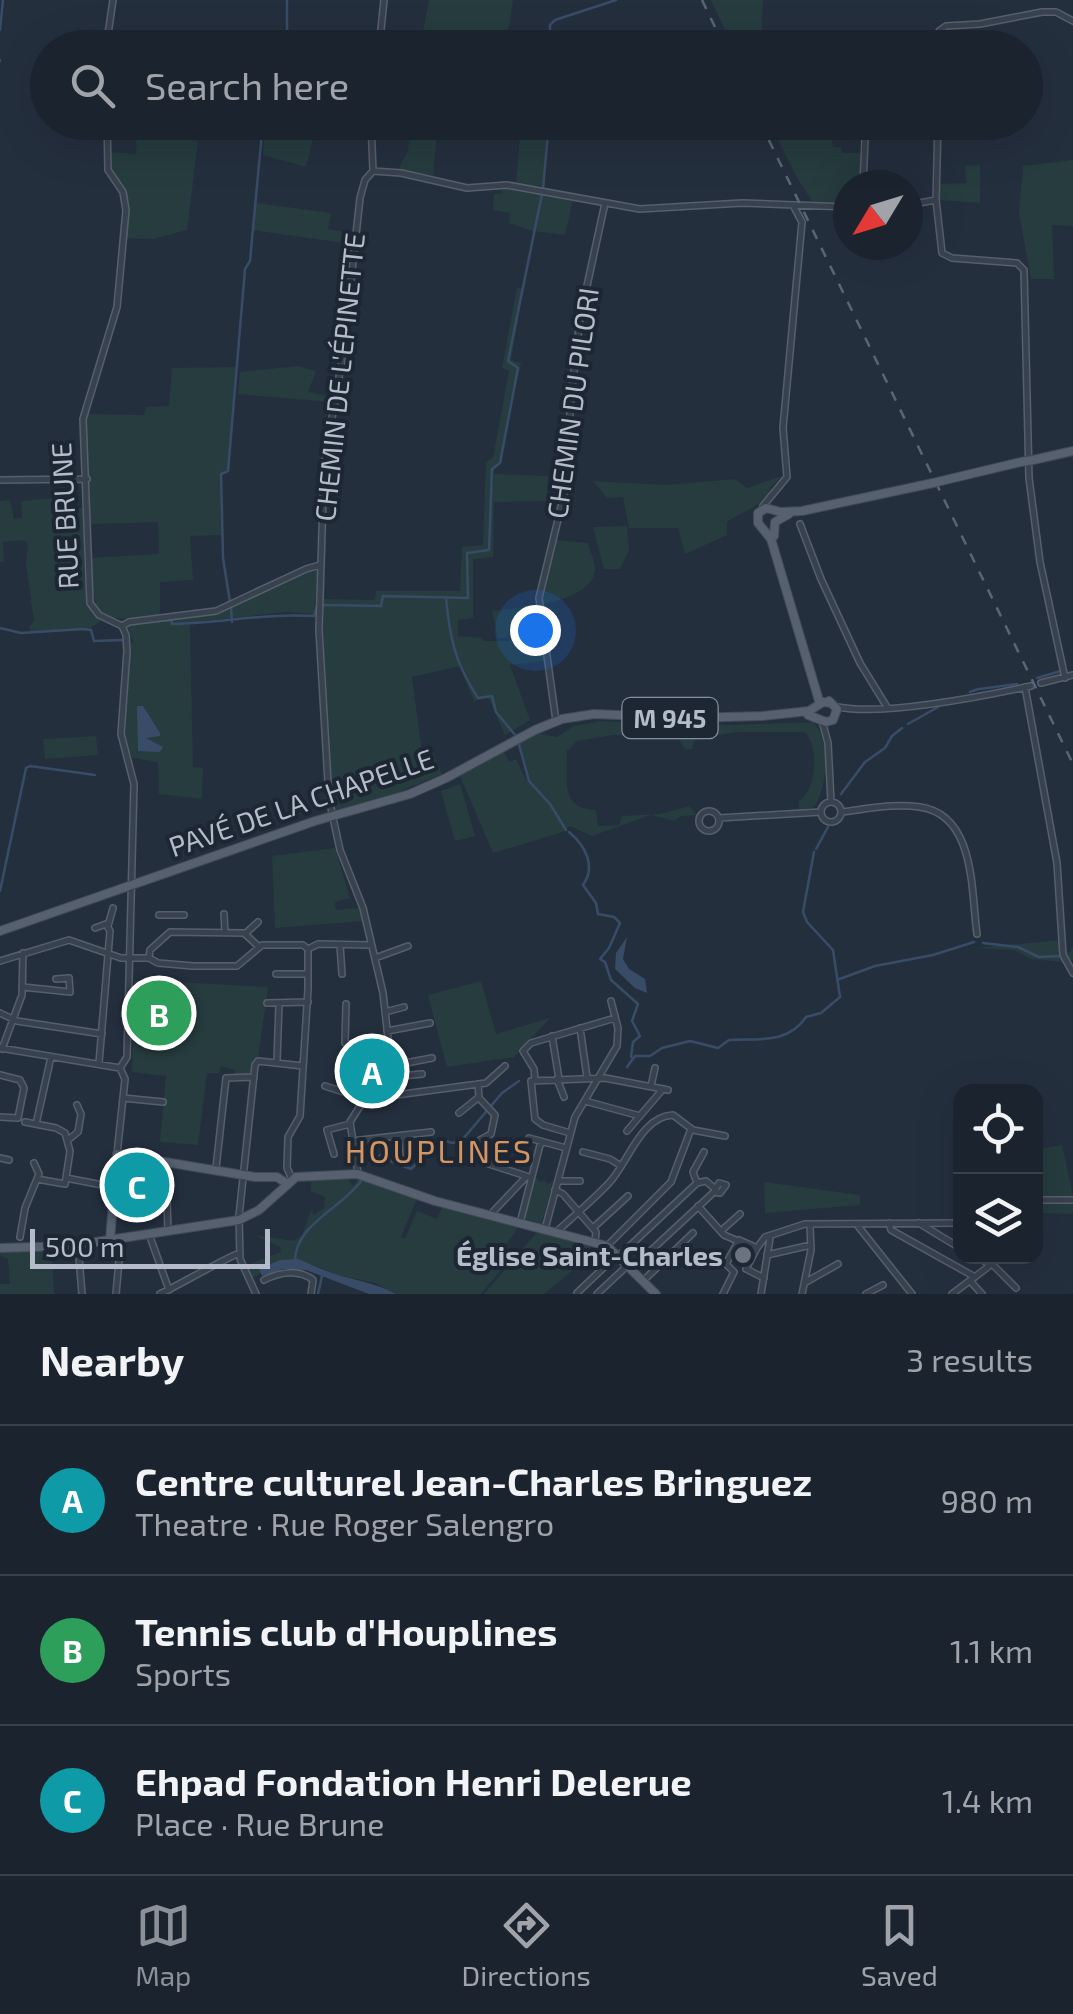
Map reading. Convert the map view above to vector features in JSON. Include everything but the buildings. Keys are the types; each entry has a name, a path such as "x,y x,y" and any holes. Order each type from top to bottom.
{"main road":[{"path":"764,527 802,511 1073,451"},
{"path":"802,511 760,510 757,520 772,542 819,693 821,719"},
{"path":"773,510 775,538 824,696 833,704 834,718"},
{"name":"PAVÉ DE LA CHAPELLE","path":"793,714 833,704"},
{"name":"PAVÉ DE LA CHAPELLE","path":"0,931 332,815 426,788 556,721 594,714 715,718 793,714 834,718"},
{"path":"116,1239 113,1187 117,1154 292,1179 358,1174 432,1200 607,1246 656,1294"},
{"path":"0,1248 150,1239 168,1230 239,1220 259,1210 292,1179"}],"street":[{"path":"109,30 113,0"},
{"path":"381,30 384,0"},
{"path":"942,30 945,26 980,24 1042,12 1058,13 1073,20"},
{"name":"RUE BRUNE","path":"107,140 108,170 124,192 125,215 116,312 83,415 90,603 99,615 122,626"},
{"name":"CHEMIN DE L'ÉPINETTE","path":"334,1154 326,1132 350,1124 385,1067 388,1053 372,944 332,815 322,718 318,604 326,451 342,365 360,198 364,183 374,171 372,140"},
{"path":"864,170 865,140"},
{"path":"938,140 936,200 941,250 945,256 1014,262 1024,270 1029,478 1040,562 1065,678"},
{"path":"374,171 467,188 499,184 649,210 742,204 833,207"},
{"path":"923,202 936,200"},
{"name":"CHEMIN DU PILORI","path":"556,721 539,598 568,474 580,318 605,203"},
{"path":"760,510 787,477 783,428 802,222 794,207"},
{"path":"0,480 86,480"},
{"path":"773,510 771,499 776,491"},
{"path":"800,524 860,663 887,707"},
{"path":"120,1068 127,1057 134,784 121,738 128,651 122,626 216,612 306,568 320,565"},
{"path":"1041,684 1073,676"},
{"name":"PAVÉ DE LA CHAPELLE","path":"833,704 887,707 1028,687 1058,866 1063,955 1073,973"},
{"path":"828,743 834,718 842,712 874,708"},
{"path":"821,719 828,743 831,802"},
{"path":"831,802 841,812 839,818 830,822 822,812 823,806 831,802"},
{"path":"841,812 910,806 929,808 947,819 966,848 977,934"},
{"path":"719,818 714,831 704,831 699,826 704,812 712,811 719,818 822,812"},
{"path":"99,1063 108,926 113,908"},
{"path":"224,914 225,932"},
{"path":"159,915 184,915"},
{"path":"172,916 172,932"},
{"path":"246,933 258,922"},
{"path":"96,928 108,926"},
{"path":"148,958 152,949 172,932 246,933 259,947"},
{"path":"0,961 69,940 84,942 108,954 148,958 158,963 238,966 259,947 303,944 308,949 308,1002 299,1118 288,1134 286,1168 292,1179"},
{"path":"308,949 318,944 372,944"},
{"path":"340,945 342,974"},
{"path":"375,958 408,946"},
{"path":"23,953 23,987 1,1048 120,1068 125,1077 117,1154"},
{"path":"276,974 308,974"},
{"path":"23,987 70,992 69,978 56,979"},
{"path":"266,1003 308,1002"},
{"path":"540,1228 583,1100 617,1046 611,1002"},
{"path":"277,1061 279,1004"},
{"path":"346,1004 345,1044 388,1053"},
{"path":"385,1012 404,1008"},
{"path":"0,1013 14,1020 102,1034"},
{"path":"570,1132 535,1119 534,1070 522,1051 534,1041 616,1018"},
{"path":"387,1031 430,1023"},
{"path":"580,1028 586,1077"},
{"path":"552,1036 564,1097"},
{"path":"36,1124 51,1057"},
{"path":"385,1067 432,1058"},
{"path":"256,1294 240,1253 239,1220 256,1062 303,1066"},
{"path":"325,1086 374,1098 488,1082 504,1066"},
{"path":"651,1086 655,1068"},
{"path":"379,1077 422,1074"},
{"path":"0,1075 18,1079 24,1088 18,1118 0,1117"},
{"path":"216,1168 227,1078 254,1077"},
{"path":"532,1082 586,1077 666,1089 626,1130"},
{"path":"478,1084 479,1097 489,1107 494,1126 490,1135 480,1140"},
{"path":"459,1114 479,1097"},
{"path":"123,1098 163,1102"},
{"path":"583,1100 640,1116"},
{"path":"68,1140 78,1132 81,1114 77,1105"},
{"path":"556,1232 610,1182 649,1128 662,1117 672,1114 691,1130 725,1136"},
{"path":"26,1122 59,1128 68,1140 65,1181"},
{"path":"350,1124 358,1174"},
{"path":"607,1246 670,1184 691,1130"},
{"path":"352,1141 431,1132"},
{"path":"404,1134 406,1159"},
{"path":"529,1138 566,1148"},
{"path":"520,1223 541,1141"},
{"path":"583,1152 608,1158 621,1166"},
{"path":"697,1183 693,1172 704,1152"},
{"path":"0,1158 9,1160"},
{"path":"166,1161 168,1230"},
{"path":"20,1237 25,1208 39,1172 34,1163"},
{"path":"486,1164 529,1177"},
{"path":"490,1215 529,1177"},
{"path":"37,1179 113,1187"},
{"path":"557,1181 580,1181"},
{"path":"577,1294 697,1183 705,1181 714,1190 598,1294"},
{"path":"555,1190 594,1228 595,1242"},
{"path":"594,1228 628,1196"},
{"path":"1043,1200 1073,1200"},
{"path":"696,1207 721,1232 757,1248"},
{"path":"721,1232 740,1214"},
{"path":"923,1223 953,1243"},
{"path":"856,1224 912,1294"},
{"path":"888,1224 891,1230 972,1279 982,1294"},
{"path":"764,1278 746,1269 762,1239 810,1225 953,1225"},
{"path":"802,1294 811,1245 810,1225"},
{"path":"643,1281 693,1234"},
{"path":"762,1294 770,1237"},
{"path":"116,1239 116,1294"},
{"path":"150,1239 168,1290"},
{"path":"722,1294 734,1272 726,1265 738,1241"},
{"path":"78,1245 82,1294"},
{"path":"768,1255 811,1245"},
{"path":"160,1294 216,1267 232,1253 240,1253"},
{"path":"804,1283 838,1264"},
{"path":"952,1294 989,1264"},
{"path":"995,1264 1016,1288"},
{"path":"264,1280 284,1272 308,1276 314,1280 311,1294"},
{"path":"870,1292 883,1285"},
{"path":"606,1286 614,1294"},
{"path":"870,1292 882,1294"}],"green space":[{"path":"429,0 513,0 507,30 423,30"},
{"path":"711,0 763,0 762,30 725,30"},
{"path":"136,140 198,141 187,230 153,239 126,238 127,196 110,171 110,152 136,154"},
{"path":"263,140 313,140 306,167 263,155"},
{"path":"409,140 436,140 433,178 398,169 408,151"},
{"path":"520,140 547,140 543,186 516,184"},
{"path":"778,140 832,140 833,147 841,147 842,153 862,153 861,170 833,170 833,205 814,204"},
{"path":"1073,160 1073,226 1052,225 1054,279 1031,279 1019,212 1023,166"},
{"path":"980,165 980,203 940,200 939,184 966,183 965,166"},
{"path":"503,186 573,199 565,235 509,223 510,213 493,210 494,194 502,193"},
{"path":"256,203 331,213 328,229 353,233 351,244 253,230"},
{"path":"517,288 523,289 511,360 521,363 502,462 494,468 494,474 548,476 547,501 494,502 493,557 473,559 473,618 458,620 458,636 509,641 521,633 540,630 544,661 510,665 530,720 505,735 488,697 474,701 460,666 412,677 422,753 433,752 442,774 396,793 334,810 325,722 323,599 375,600 376,591 460,591 462,547 483,545 486,462 493,458 509,371 502,368"},
{"path":"297,366 316,371 308,392 333,397 331,402 238,394 240,372"},
{"path":"237,367 227,472 220,473 221,535 190,536 193,580 160,582 160,616 122,618 102,613 94,595 91,558 159,554 158,522 91,524 86,414 144,415 146,407 169,406 172,368"},
{"path":"782,476 762,501 727,522 727,535 685,554 678,528 629,528 623,497 607,498 593,481 667,485 735,479 747,488"},
{"path":"66,497 67,508 85,508 86,584 94,611 102,620 88,630 31,633 29,627 34,621 26,564 28,544 23,540 3,542 4,562 0,562 0,501 10,500 14,519 22,518 21,501"},
{"path":"627,526 629,550 620,569 604,569 593,527"},
{"path":"556,540 588,543 595,565 593,576 575,594 542,605"},
{"path":"318,568 314,614 287,612 184,623 190,625 193,767 203,768 202,799 159,794 158,762 132,758 124,735 133,642 127,625 218,612"},
{"path":"536,606 539,626 523,631 521,623 510,624 508,638 498,638 492,611"},
{"path":"603,721 694,726 813,722 825,751 819,799 814,807 799,811 799,801 810,788 814,768 810,739 805,732 740,732 700,737 692,749 685,749 679,739 613,735 577,741 567,751 571,799 584,808 596,810 598,826 619,825 622,816 660,814 689,806 697,815 681,816 674,821 651,815 592,836 570,826 563,832 493,853 460,776 504,752 509,762 516,759 527,782 519,742 536,733 557,737 574,726"},
{"path":"96,736 98,755 45,759 43,739"},
{"path":"460,784 475,836 455,841 441,791"},
{"path":"1048,794 1066,952 1073,945 1073,959 1068,962 1073,978 1062,962 1031,959 1014,950 974,948 1061,940 1056,865 1044,795"},
{"path":"335,848 350,898 335,902 336,910 360,908 363,921 275,928 272,856"},
{"path":"134,980 268,987 258,1058 253,1059 251,1076 235,1075 235,1070 221,1066 219,1073 207,1073 198,1145 160,1142 166,1076 132,1072"},
{"path":"481,981 496,1034 550,1018 514,1057 447,1067 428,995"},
{"path":"1062,1145 1073,1214 1043,1213 1043,1149"},
{"path":"535,1176 539,1182 554,1181 541,1224 524,1218"},
{"path":"311,1178 348,1179 354,1186 358,1178 417,1198 401,1237 405,1239 417,1211 437,1219 443,1206 520,1225 506,1245 515,1253 481,1294 396,1294 375,1283 338,1275 298,1259 259,1269 261,1273 253,1278 250,1264 281,1252 280,1247 254,1235 294,1241 302,1235 312,1210 314,1215 324,1208 325,1197 311,1191"},
{"path":"764,1182 860,1195 860,1205 765,1213"},
{"path":"538,1231 591,1245 587,1258 544,1294 484,1294"},
{"path":"1,1252 52,1252 54,1294 0,1294 0,1284 10,1284 8,1259 0,1256"}],"water":[{"path":"137,706 143,706 160,733 146,738 163,747 160,752 138,751"},
{"path":"627,937 623,959 629,969 645,979 647,993 635,988 615,969 616,953"},
{"path":"298,1259 396,1294 369,1294 306,1270 283,1269 262,1276 259,1269 280,1260"}],"waterway":[{"path":"0,30 3,0"},
{"path":"287,0 287,30"},
{"path":"550,30 555,20 616,0"},
{"path":"230,602 223,558 221,474 228,471 245,269 250,261 261,140"},
{"path":"543,189 547,140"},
{"path":"321,605 381,606 383,596 468,598 467,553 489,550 492,469 500,463 518,368 508,361 542,194"},
{"path":"446,598 452,638 464,673 478,698 492,696 496,712 516,736"},
{"path":"158,621 171,620 172,624 314,616 317,605"},
{"path":"231,608 232,622"},
{"path":"0,628 21,633 82,629 91,630 94,641 124,640"},
{"path":"1037,678 1061,671"},
{"path":"980,689 1017,684"},
{"path":"970,692 978,689"},
{"path":"908,724 938,707"},
{"path":"841,794 865,762 885,748 902,728"},
{"path":"518,741 529,781 566,830"},
{"path":"0,891 26,768 95,775"},
{"path":"816,849 828,827"},
{"path":"569,832 587,857 589,871 583,885 596,903 598,914 614,917 620,923 600,959 605,962 611,980 638,1004 632,1021 640,1036 633,1042 631,1057"},
{"path":"627,1067 635,1056 650,1056 662,1048 690,1041 718,1048 729,1040 781,1036 840,997 833,950 807,922 803,912 814,852"},
{"path":"837,980 875,966 974,942"},
{"path":"983,943 1018,947 1039,957 1060,956"},
{"path":"370,1163 386,1151 390,1161 411,1169 440,1140 462,1140 502,1093 519,1081"},
{"path":"295,1262 297,1249 310,1227 361,1181"},
{"path":"318,1294 322,1276"}],"railway":[{"path":"702,0 716,30"},
{"path":"769,140 1073,764"}],"place":[{"name":"Tennis club d'Houplines","path":"159,1013"},
{"name":"Centre culturel Jean-Charles Bringuez","path":"372,1071"},
{"name":"Ehpad Fondation Henri Delerue","path":"137,1185"},
{"name":"Église Saint-Charles","path":"743,1255"}],"district":[{"name":"HOUPLINES","path":"439,1150"}]}
